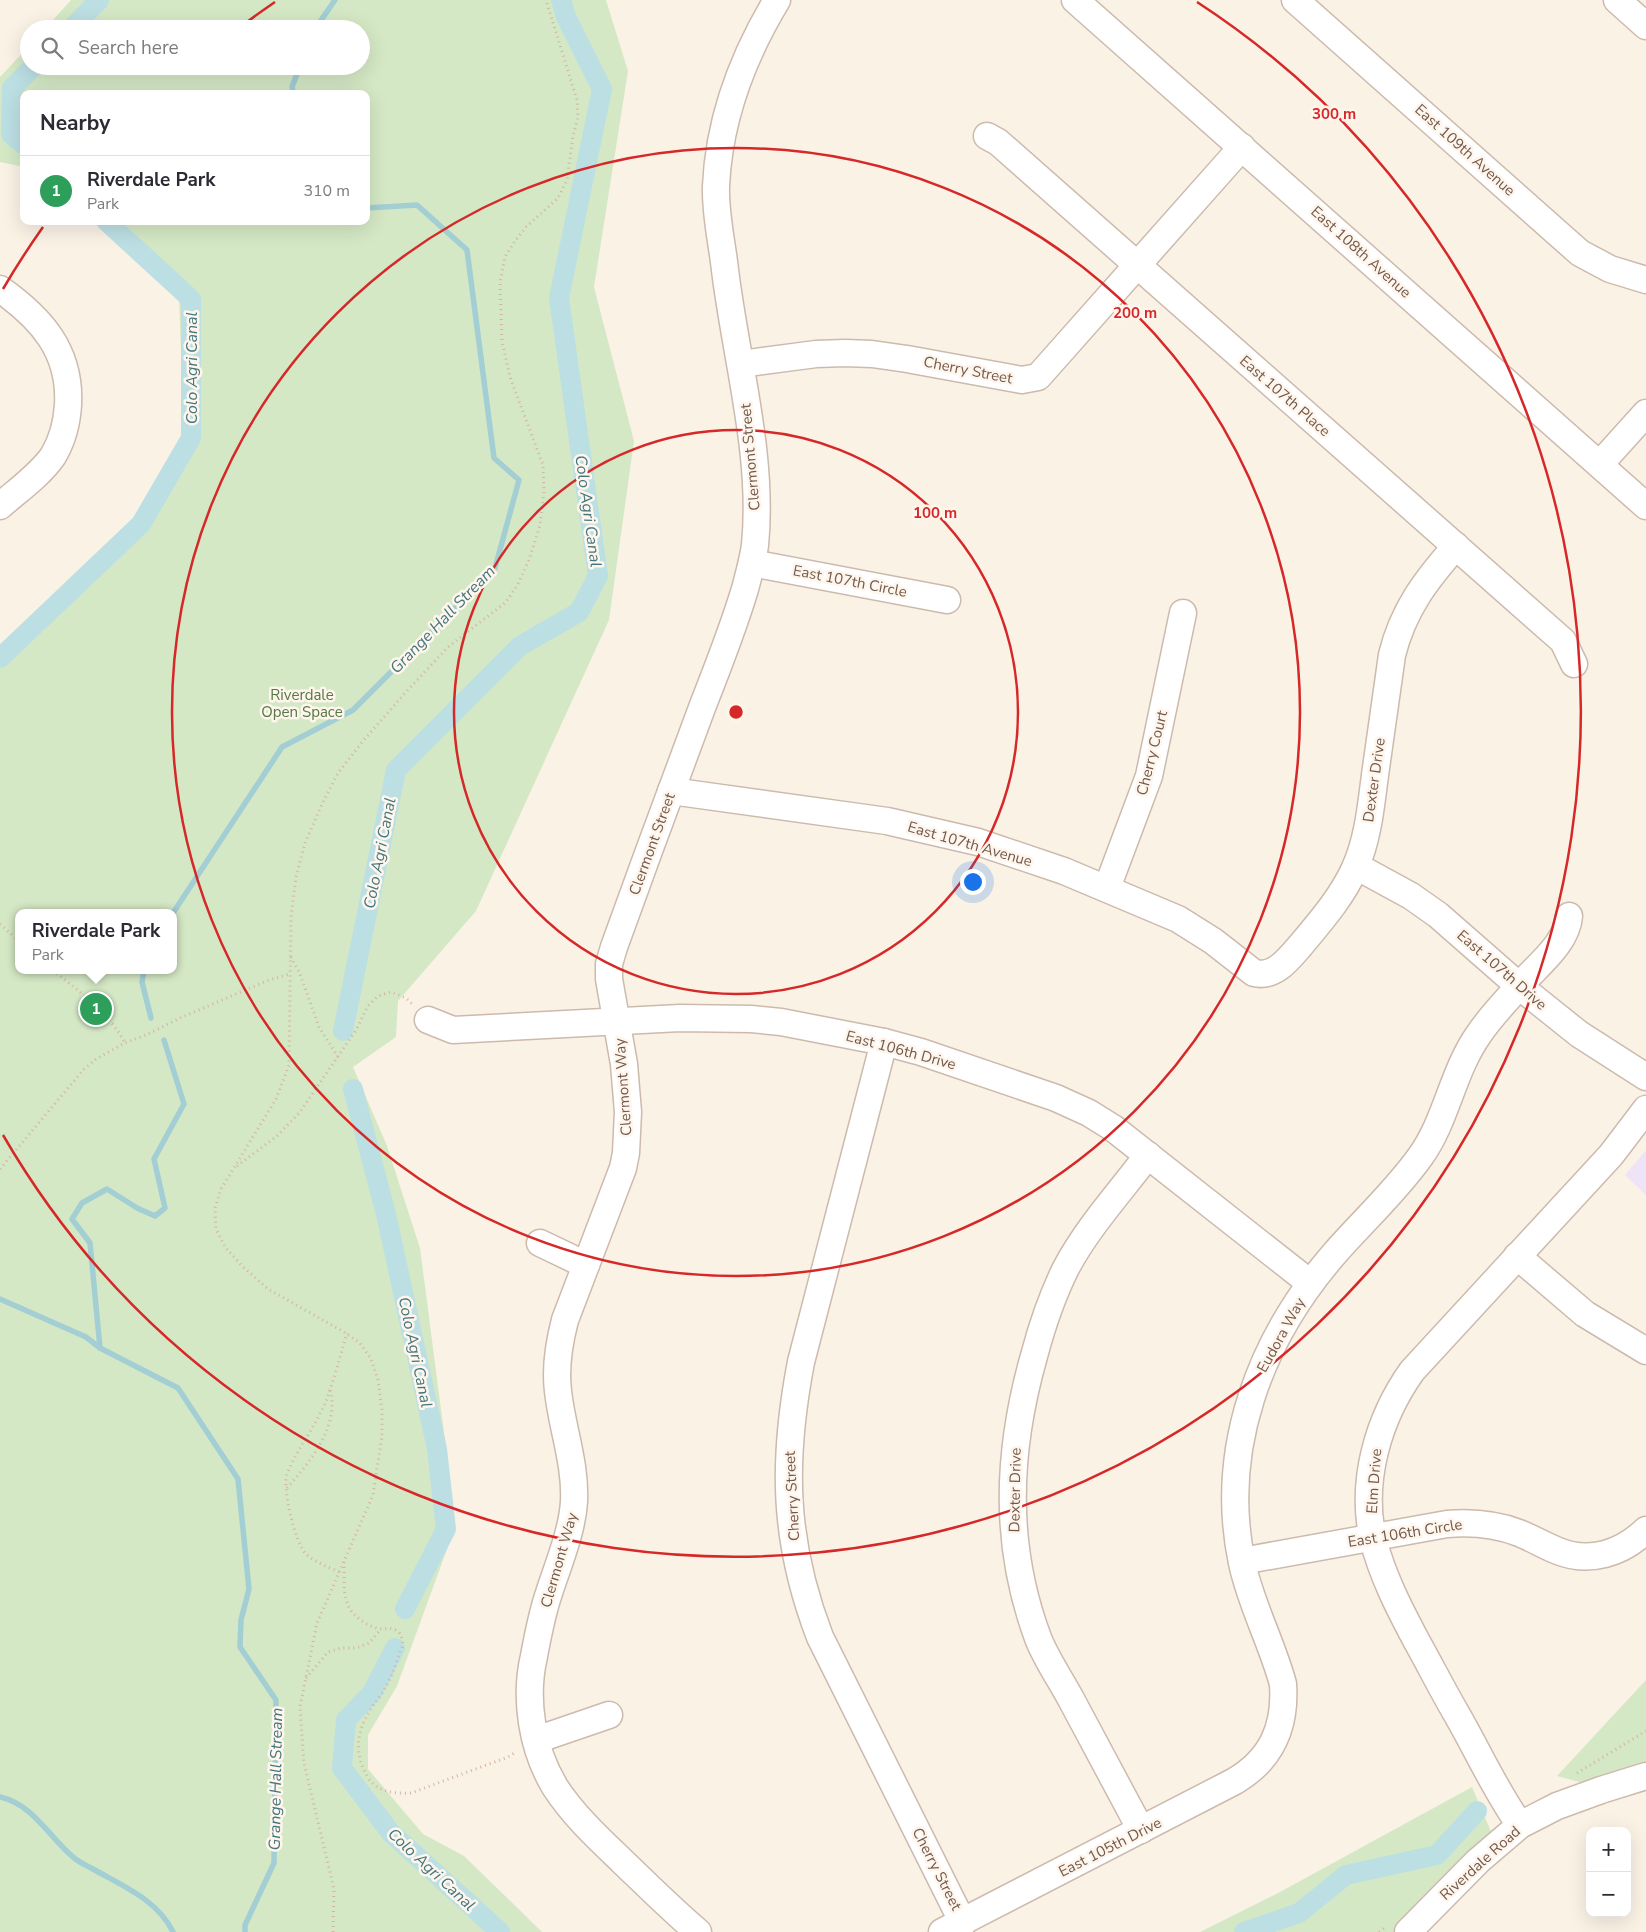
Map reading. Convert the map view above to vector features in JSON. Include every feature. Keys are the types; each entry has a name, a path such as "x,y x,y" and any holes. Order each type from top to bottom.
{"street":[{"name":"Clermont Street","path":"618,1022 609,979 609,964 671,791 736,619 752,563 756,525 756,478 741,364 719,228 716,188 720,148 728,110 740,72 756,36 777,0"},
{"name":"East 108th Avenue","path":"1075,0 1646,506"},
{"name":"East 109th Avenue","path":"1295,0 1580,253 1610,269 1646,280"},
{"path":"1617,0 1646,26"},
{"name":"East 107th Place","path":"987,136 998,142 1563,641 1574,664"},
{"name":"Cherry Street","path":"741,364 845,352 907,359 1022,380 1033,380 1038,377 1242,146"},
{"path":"0,289 16,300 44,327 53,340 64,366 69,390 66,424 53,455 44,466 0,506"},
{"path":"1600,464 1646,414"},
{"name":"Dexter Drive","path":"1246,967 1254,973 1262,975 1270,974 1277,969 1317,926 1338,898 1356,866 1368,829 1396,637 1417,594 1456,546"},
{"name":"East 107th Circle","path":"752,563 947,600"},
{"name":"Cherry Court","path":"1107,888 1149,776 1183,613"},
{"name":"East 107th Avenue","path":"671,791 887,821 978,842 1064,871 1178,919 1246,967"},
{"name":"East 107th Drive","path":"1356,866 1411,896 1438,915 1519,986 1579,1034 1646,1076"},
{"name":"Eudora Way","path":"1255,1768 1268,1752 1276,1736 1282,1717 1284,1698 1283,1684 1278,1668 1247,1584 1238,1533 1235,1484 1240,1440 1259,1372 1278,1334 1310,1283 1335,1252 1385,1201 1420,1158 1440,1121 1456,1076 1466,1056 1479,1035 1519,986 1556,946 1565,932 1568,916"},
{"name":"East 106th Drive","path":"428,1020 453,1030 680,1018 750,1019 781,1022 884,1042 921,1052 1056,1098 1089,1113 1113,1128 1310,1283"},
{"name":"Clermont Way","path":"618,1022 628,1112 626,1154 623,1168 565,1320 559,1342 558,1391 573,1466 574,1504 566,1542 548,1596 533,1658 530,1703 532,1724 547,1771 571,1808 674,1912 698,1932"},
{"name":"Cherry Street","path":"884,1042 801,1362 789,1440 789,1506 793,1541 800,1575 808,1606 820,1637 953,1927"},
{"name":"Elm Drive","path":"1520,1826 1504,1801 1402,1614 1385,1576 1373,1538 1369,1502 1373,1455 1387,1412 1402,1385 1428,1351 1611,1155 1646,1109"},
{"name":"Dexter Drive","path":"1142,1830 1038,1639 1020,1582 1016,1560 1012,1526 1012,1476 1016,1437 1026,1384 1042,1328 1053,1298 1067,1267 1085,1238 1148,1155"},
{"path":"540,1244 586,1265"},
{"path":"1517,1256 1585,1314 1646,1351"},
{"name":"East 106th Circle","path":"1242,1561 1447,1524 1468,1522 1495,1526 1518,1533 1558,1551 1588,1557 1599,1556 1621,1549 1646,1530"},
{"path":"536,1740 609,1715"},
{"name":"East 105th Drive","path":"953,1927 1142,1830 1235,1781 1255,1768"},
{"name":"Riverdale Road","path":"1408,1932 1478,1861 1520,1826 1557,1806 1646,1776"}],"path":[{"path":"333,1932 334,1889 304,1763 300,1707 318,1622 373,1495 379,1465 382,1428 378,1380 371,1360 360,1343 347,1333 268,1289 225,1248 216,1229 216,1208 221,1190 276,1098 289,1066 292,907 296,877 303,852 322,804 338,773 363,741 448,647 505,603 517,586 529,560 540,525 544,492 543,465 510,377 502,341 499,307 500,283 506,257 514,241 526,227 558,198 566,180 572,136 578,117 577,100 546,0"},
{"path":"0,924 15,937"},
{"path":"291,956 300,974 319,1027 338,1057"},
{"path":"58,974 108,1018 117,1028 125,1043"},
{"path":"0,1169 84,1069 96,1059 125,1043 180,1018 269,980 290,974"},
{"path":"234,1168 276,1136 300,1112 356,1030 368,1006 378,996 391,992 406,998 428,1020"},
{"path":"339,1572 311,1559 301,1548 293,1526 286,1489 286,1476 325,1404 347,1333"},
{"path":"286,1489 311,1458 322,1440 333,1403 330,1390"},
{"path":"344,1560 345,1596 348,1607 358,1618 369,1625 397,1631 402,1637 403,1645 385,1688 361,1725 357,1744 360,1764 369,1779 382,1790 396,1794 411,1793 508,1757 536,1740"},
{"path":"305,1680 328,1652 341,1648 356,1648 369,1643 381,1629"}],"shaded area":[{"path":"1646,1150 1646,1195 1625,1175"}],"green space":[{"name":"Riverdale Open Space","path":"71,0 606,0 628,71 594,287 634,441 609,620 476,911 398,1001 396,1037 353,1067 387,1146 420,1248 448,1463 454,1530 397,1686 368,1735 368,1769 423,1834 464,1856 542,1932 0,1932 0,647 138,521 184,434 179,298 98,225 370,225 370,90 20,90 20,166 0,162 0,77 20,56 20,75 370,75 370,20 53,20"},
{"path":"1646,1680 1646,1764 1587,1784 1557,1776"},
{"path":"1472,1787 1495,1841 1405,1932 1200,1932 1280,1892"}],"waterway":[{"name":"Colo Agri Canal","path":"80,20 99,0"},
{"name":"Grange Hall Stream","path":"321,20 335,0"},
{"name":"Colo Agri Canal","path":"343,1031 396,770 520,646 579,612 598,576 559,298 602,89 566,17 561,0"},
{"name":"Colo Agri Canal","path":"20,142 11,134 12,88 25,75"},
{"name":"Grange Hall Stream","path":"293,90 292,87 297,75"},
{"name":"Grange Hall Stream","path":"176,909 282,747 353,710 495,568 519,480 494,458 467,250 417,205 370,208"},
{"name":"Colo Agri Canal","path":"0,658 141,524 191,438 191,299 110,225"},
{"name":"Grange Hall Stream","path":"143,974 142,982 151,1018"},
{"name":"Grange Hall Stream","path":"164,1040 184,1104 154,1159 165,1208 155,1216 137,1208 107,1189 82,1203 72,1219 90,1243 100,1348 178,1388 238,1479 249,1589 241,1620 240,1647 276,1700 274,1863 245,1925 245,1932"},
{"name":"Colo Agri Canal","path":"353,1089 386,1214 437,1449 446,1529 405,1609"},
{"path":"0,1299 86,1337 100,1348"},
{"name":"Colo Agri Canal","path":"395,1648 372,1693 346,1720 342,1768 391,1833 500,1932"},
{"path":"0,1797 12,1801 31,1814 77,1860 148,1902 158,1911 173,1932"},
{"name":"Colo Agri Canal","path":"1244,1932 1299,1913 1346,1875 1437,1855 1477,1811"}],"place":[{"name":"Riverdale Park","path":"96,1009"}]}
